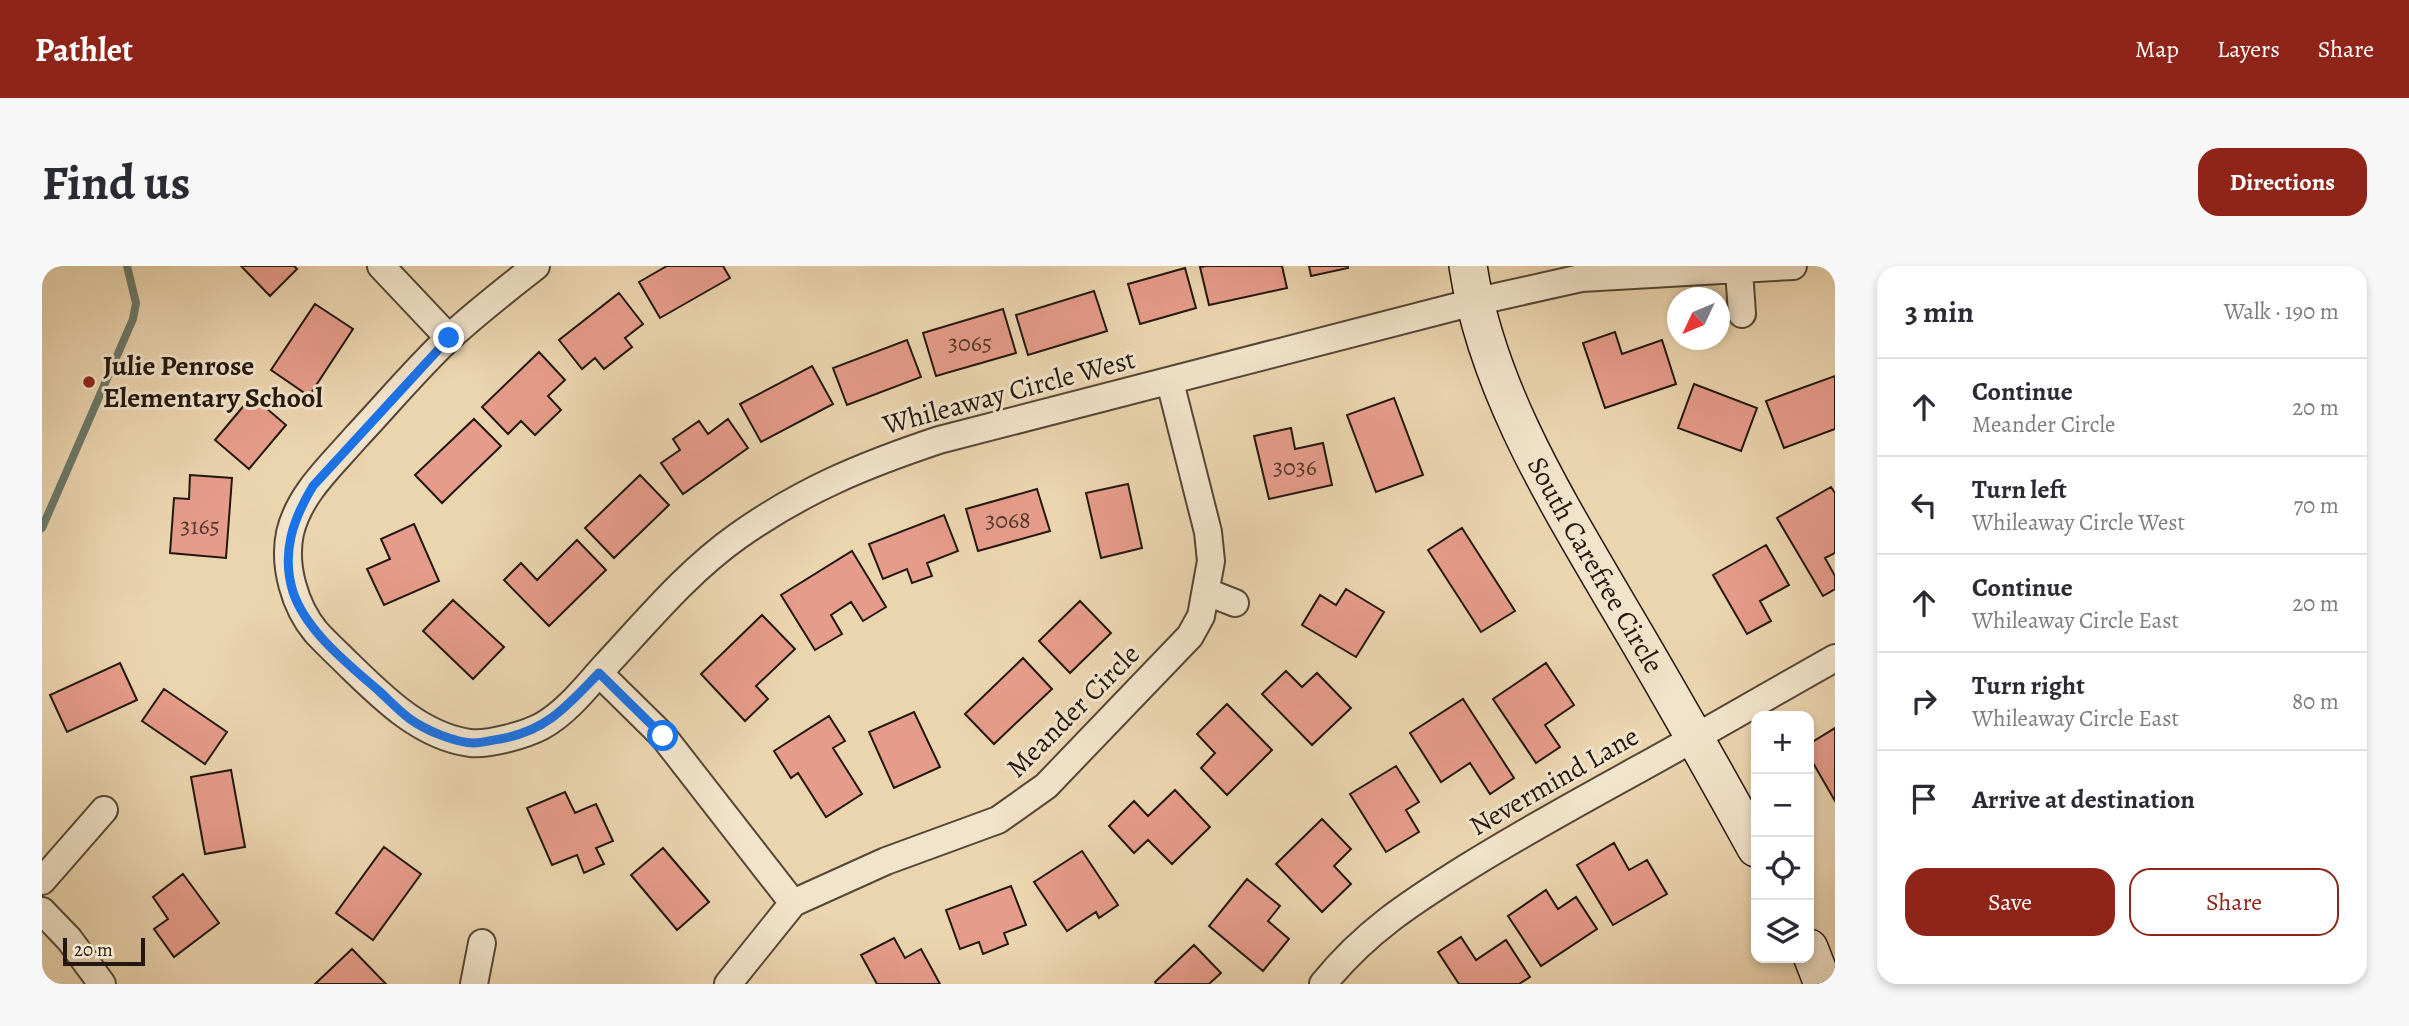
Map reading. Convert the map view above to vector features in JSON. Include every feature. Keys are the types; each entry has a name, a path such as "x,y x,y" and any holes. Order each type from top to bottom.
{"main road":[{"name":"South Carefree Circle","path":"1468,266 1474,302 1490,352 1528,445 1751,839"},
{"path":"1814,961 1823,984"}],"street":[{"path":"381,266 449,338"},
{"name":"Whileaway Circle West","path":"536,266 449,338 313,486 298,510 290,534 288,559 293,592 314,630 411,720 440,735 473,743 519,736 544,725 566,708 674,591 734,539 768,515 840,476 879,460 939,440 1474,302 1581,278 1793,266"},
{"path":"1739,270 1742,314"},
{"name":"Meander Circle","path":"728,984 793,903 886,861 998,820 1028,801 1046,786 1190,636 1201,616 1211,561 1208,533 1170,382"},
{"path":"1207,592 1235,603"},
{"name":"Nevermind Lane","path":"1323,984 1342,960 1397,912 1532,827 1835,657"},
{"path":"599,673 663,736 793,903"},
{"path":"42,881 104,810"},
{"path":"42,911 69,939 102,984"},
{"path":"474,984 482,943"}],"building":[{"path":"241,266 294,266 297,269 270,296"},
{"path":"667,266 723,266 730,278 660,318 639,282"},
{"path":"1282,266 1287,288 1209,305 1200,267"},
{"path":"1309,266 1348,266 1348,268 1311,276"},
{"path":"1185,268 1196,308 1140,324 1128,284"},
{"path":"1094,291 1107,331 1028,355 1016,315"},
{"path":"619,293 643,324 625,338 632,347 604,369 595,358 582,369 559,340"},
{"path":"315,304 353,329 309,396 271,370"},
{"path":"1003,309 1016,353 936,376 923,333"},
{"path":"1615,332 1622,354 1662,340 1676,384 1605,408 1583,343"},
{"path":"907,340 921,377 847,405 833,368"},
{"path":"539,352 565,380 548,396 561,410 535,435 521,421 508,434 482,407"},
{"path":"812,366 833,404 761,442 740,404"},
{"path":"1835,376 1835,429 1784,448 1766,401"},
{"path":"1694,384 1757,408 1741,451 1678,428"},
{"path":"252,396 286,425 249,469 215,440"},
{"path":"1394,398 1423,475 1376,492 1347,415"},
{"path":"474,419 501,446 442,503 415,475"},
{"path":"728,419 748,448 683,494 661,463 680,450 673,439 699,421 708,434"},
{"path":"1291,428 1295,449 1323,443 1332,485 1269,499 1254,436"},
{"path":"190,475 232,478 226,558 170,553 174,498 189,499"},
{"path":"640,475 669,505 614,558 585,528"},
{"path":"1128,484 1142,548 1101,558 1086,493"},
{"path":"1831,487 1835,493 1835,553 1825,558 1835,576 1835,589 1823,596 1777,518"},
{"path":"1037,489 1050,531 978,551 966,509"},
{"path":"944,515 958,551 927,563 932,576 912,583 907,569 883,579 869,544"},
{"path":"414,524 439,581 384,605 367,569 390,559 381,539"},
{"path":"1462,528 1515,611 1481,632 1428,550"},
{"path":"577,540 606,570 549,626 504,580 521,563 537,580"},
{"path":"1766,545 1789,585 1760,601 1771,621 1747,634 1713,575"},
{"path":"852,551 886,607 863,621 851,602 831,615 842,634 815,650 781,595"},
{"path":"1346,589 1384,612 1356,657 1302,625 1320,595 1336,605"},
{"path":"453,600 504,647 473,679 423,631"},
{"path":"1080,601 1111,633 1070,673 1039,641"},
{"path":"762,615 795,649 756,686 768,699 745,721 701,674"},
{"path":"1023,658 1052,689 994,744 965,714"},
{"path":"120,663 137,700 67,732 50,695"},
{"path":"1546,663 1574,705 1545,725 1560,747 1536,763 1493,699"},
{"path":"1286,671 1302,687 1317,673 1351,708 1312,745 1262,694"},
{"path":"164,689 227,732 205,764 142,721"},
{"path":"1463,699 1514,778 1490,794 1470,763 1441,782 1410,733"},
{"path":"1227,704 1272,750 1227,795 1201,768 1215,753 1197,734"},
{"path":"914,712 940,767 894,788 869,732"},
{"path":"829,716 845,741 833,748 862,794 826,817 798,773 791,778 774,751"},
{"path":"1835,728 1835,801 1814,765 1814,741"},
{"path":"1396,766 1419,802 1406,810 1419,832 1386,852 1350,794"},
{"path":"231,770 245,847 205,854 191,777"},
{"path":"1175,790 1210,827 1172,864 1148,840 1134,853 1109,826 1134,801 1148,816"},
{"path":"565,792 575,813 596,804 613,841 596,848 604,864 584,873 577,855 552,865 527,808"},
{"path":"1322,819 1351,849 1334,866 1351,884 1322,912 1276,864"},
{"path":"1614,843 1629,870 1647,860 1667,894 1613,925 1577,865"},
{"path":"384,847 421,874 373,940 336,913"},
{"path":"663,848 709,902 677,930 631,875"},
{"path":"1082,851 1118,905 1099,918 1096,912 1067,931 1034,882"},
{"path":"183,874 219,923 174,957 154,929 168,919 153,897"},
{"path":"1247,879 1280,906 1268,921 1289,939 1263,971 1209,926"},
{"path":"1011,886 1026,925 1004,933 1008,944 983,954 979,942 960,949 946,910"},
{"path":"1546,890 1558,909 1576,897 1597,929 1541,966 1508,916"},
{"path":"1461,937 1476,960 1506,940 1530,977 1519,984 1459,984 1438,952"},
{"path":"894,938 905,958 921,949 940,984 877,984 861,955"},
{"path":"1194,945 1221,973 1209,984 1156,984 1155,982"},
{"path":"352,949 386,984 315,984"}],"waterway":[{"path":"42,528 133,319 136,303 127,266"}],"place":[{"name":"Julie Penrose Elementary School","path":"89,382"}],"route":[{"path":"449,338 313,486 298,510 290,534 288,559 293,592 314,630 352,667 411,720 440,735 473,743 519,736 544,725 566,708 599,673 663,736"}]}
